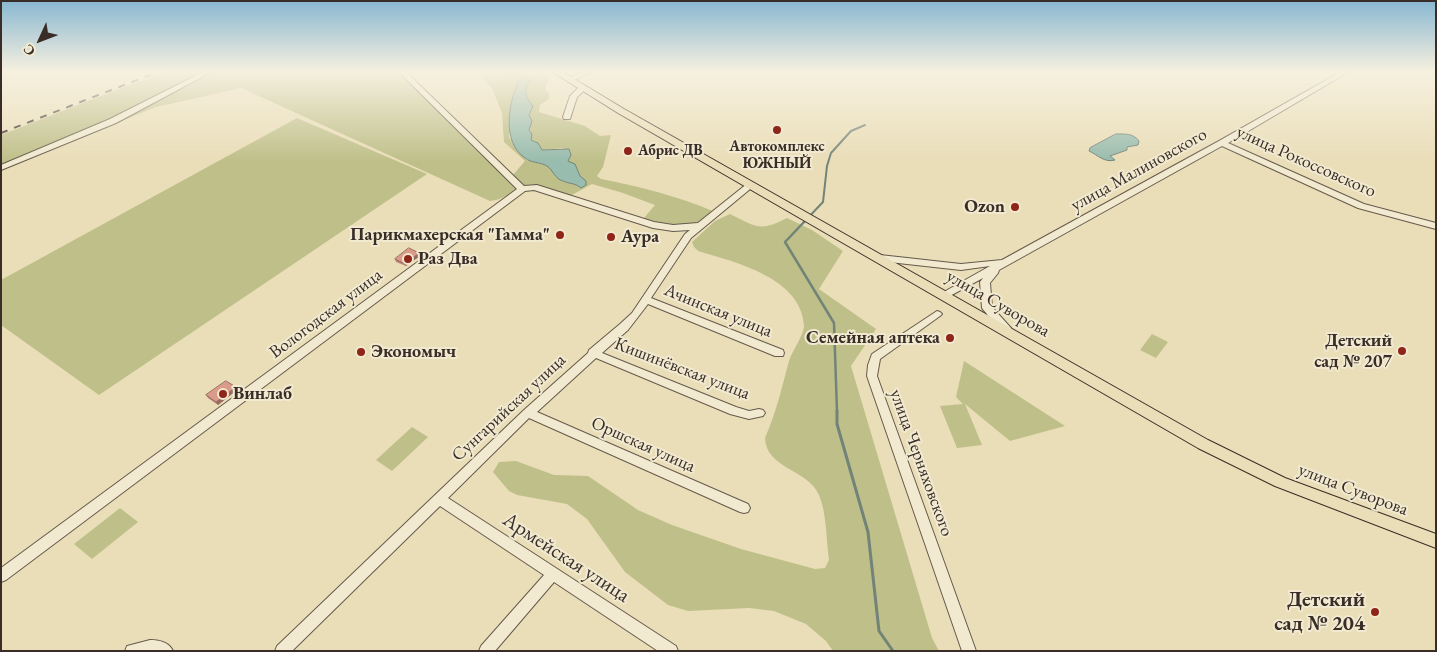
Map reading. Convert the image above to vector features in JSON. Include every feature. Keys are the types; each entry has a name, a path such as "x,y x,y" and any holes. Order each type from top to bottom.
{"main road":[{"name":"улица Суворова","path":"607,101 1203,444 1265,476 1436,541"}],"street":[{"path":"1,168 113,120 150,101"},
{"path":"432,101 522,189 534,187 653,225 673,228 701,226"},
{"path":"567,117 572,101"},
{"name":"улица Малиновского","path":"945,295 1294,101"},
{"name":"улица Рокоссовского","path":"1222,143 1361,206 1436,226"},
{"name":"Сунгарийская улица","path":"282,651 528,413 624,326 645,299 685,240 751,185"},
{"name":"Вологодская улица","path":"1,576 522,189"},
{"path":"880,258 961,267 1005,262"},
{"path":"1005,262 985,282 987,308 1007,331"},
{"name":"Ачинская улица","path":"645,299 779,353"},
{"name":"улица Черняховского","path":"937,314 876,357 872,376 969,651"},
{"name":"Кишинёвская улица","path":"593,353 734,411 749,415 759,413"},
{"name":"Оршская улица","path":"528,413 744,508"},
{"name":"Армейская улица","path":"438,499 671,651"},
{"path":"486,651 553,574"},
{"path":"132,651 152,646 164,648 166,651"}],"green space":[{"path":"87,101 181,101 156,107 1,170 1,135"},
{"path":"271,101 436,101 512,176 525,161 504,142 502,113 497,101 513,101 509,137 526,160 548,166 564,182 573,182 580,176 578,170 568,161 563,148 542,150 531,140 529,115 533,106 530,101 545,101 540,105 539,112 585,126 600,136 611,135 603,167 597,176 601,179 673,197 715,212 703,221 692,225 671,225 657,222 644,218 655,205 592,184 570,196 541,186 523,186 501,198 490,201"},
{"path":"297,118 427,174 99,395 1,325 1,280"},
{"path":"730,214 758,226 770,225 787,218 812,230 843,251 819,289 876,329 851,366 932,638 939,651 833,651 826,641 806,624 774,611 749,608 688,611 668,605 625,572 587,519 567,504 517,495 509,491 493,472 499,462 516,461 554,475 588,476 638,510 672,525 741,549 815,569 825,568 829,560 825,518 819,495 814,486 806,479 772,456 767,448 765,438 776,410 789,361 804,326 800,309 792,296 779,284 747,267 698,251 692,242 715,221"},
{"path":"1152,334 1168,342 1156,358 1140,350"},
{"path":"964,361 1065,426 1010,441 965,404 982,445 957,448 940,406 963,404 956,397"},
{"path":"412,427 428,437 392,471 376,460"},
{"path":"120,508 138,522 92,559 74,544"}],"shaded area":[{"path":"529,101 533,106 529,115 532,121 529,130 532,134 531,140 538,143 542,150 569,149 571,155 568,161 575,164 580,176 586,181 586,185 581,188 575,184 560,180 547,166 527,160 518,151 510,133 509,123 512,102"},
{"path":"1116,134 1129,134 1139,141 1138,145 1127,147 1127,150 1110,156 1115,160 1111,161 1104,160 1089,151 1090,148"}],"building":[{"name":"Раз Два","path":"409,248 419,253 405,264 395,259"},
{"name":"Винлаб","path":"226,381 236,387 216,402 206,395"}],"waterway":[{"path":"804,222 823,202 827,166 831,153 851,131 865,125"},
{"path":"805,221 785,242 834,323 837,412"},
{"path":"837,412 837,424 868,532 879,631 893,651"}],"railway":[{"path":"1,133 82,101"}],"place":[{"name":"Автокомплекс ЮЖНЫЙ","path":"777,130"},
{"name":"Абрис ДВ","path":"628,151"},
{"name":"Ozon","path":"1015,207"},
{"name":"Парикмахерская \"Гамма\"","path":"560,235"},
{"name":"Аура","path":"611,237"},
{"name":"Раз Два","path":"408,259"},
{"name":"Семейная аптека","path":"950,338"},
{"name":"Детский сад № 207","path":"1402,351"},
{"name":"Экономыч","path":"361,352"},
{"name":"Винлаб","path":"223,394"},
{"name":"Детский сад № 204","path":"1375,612"}]}
